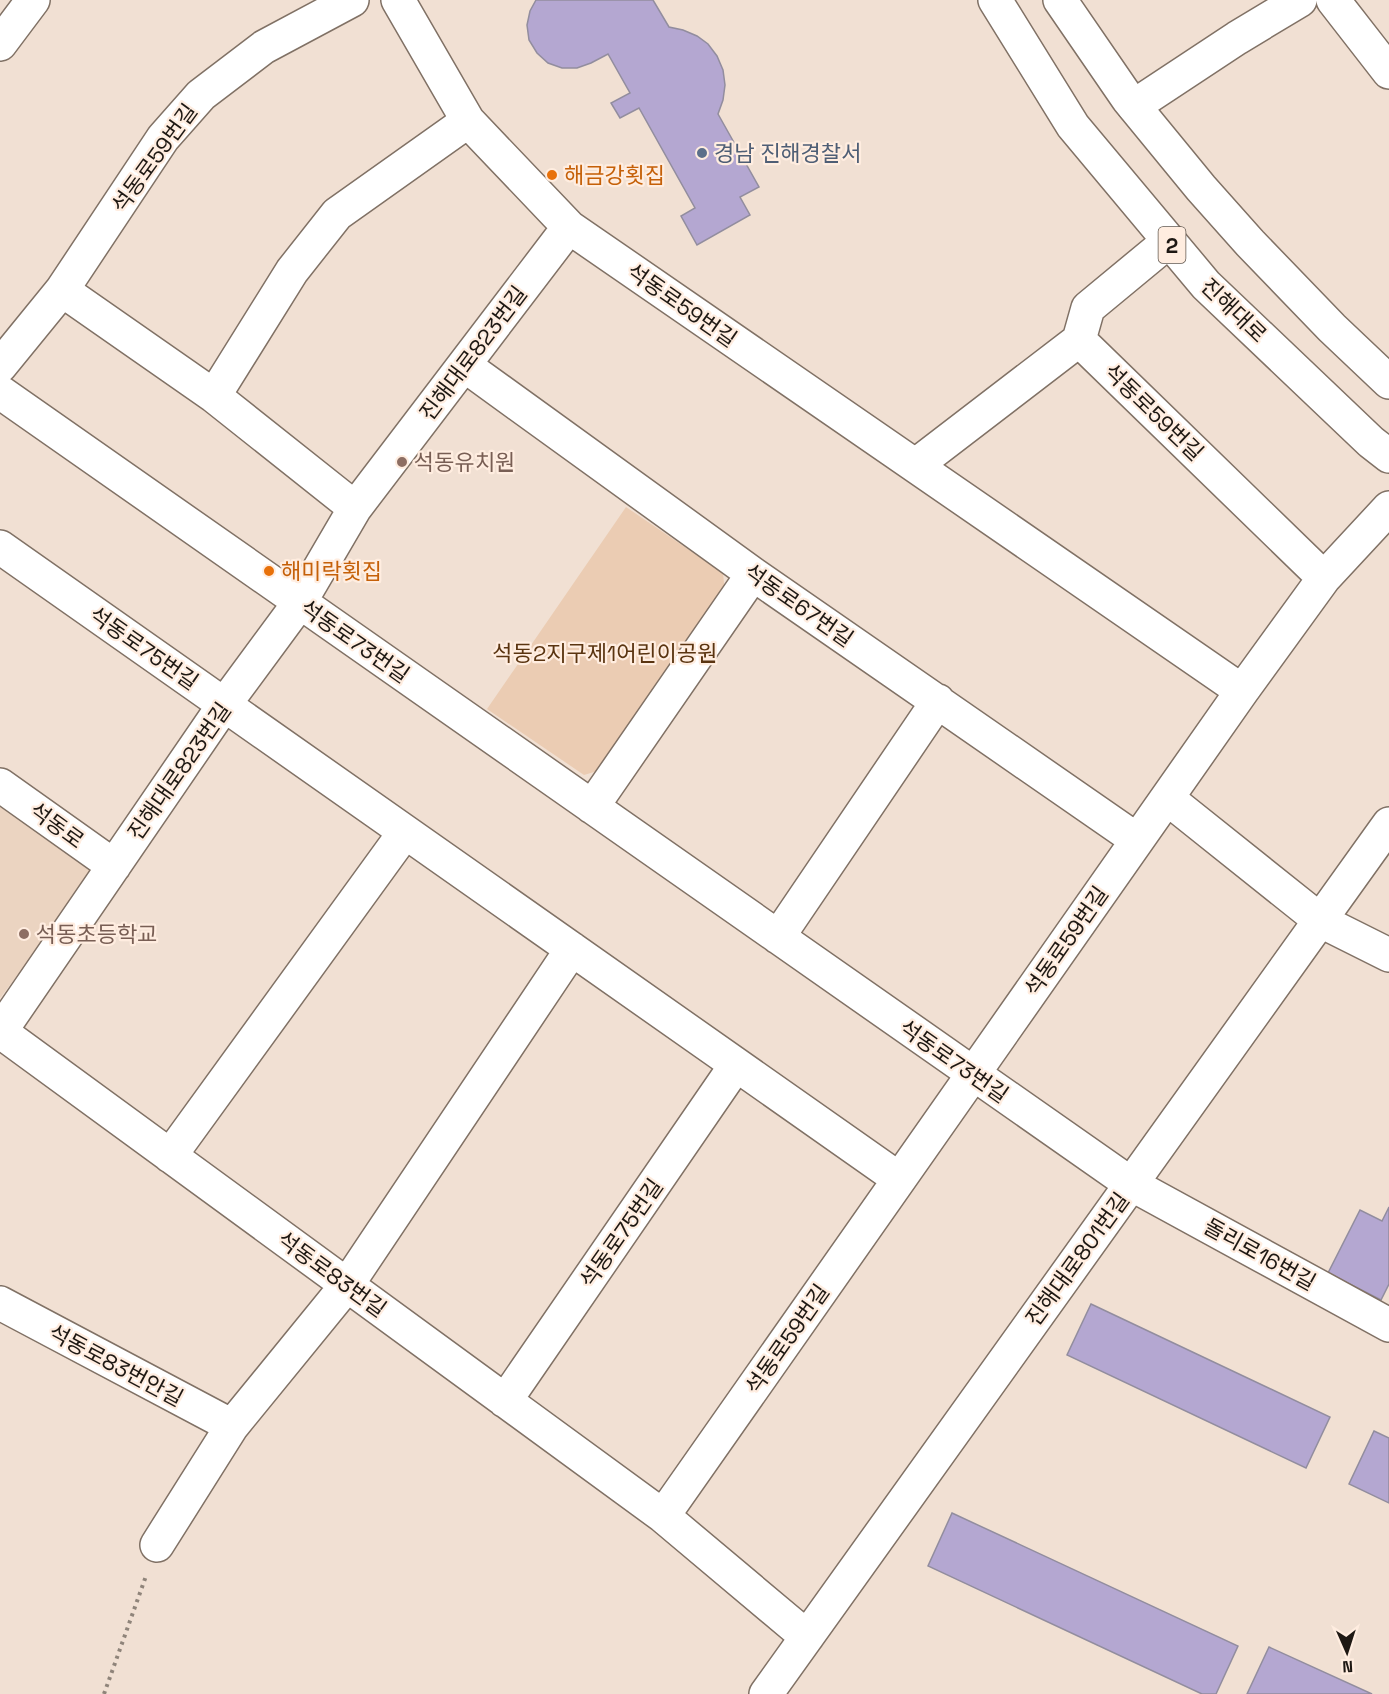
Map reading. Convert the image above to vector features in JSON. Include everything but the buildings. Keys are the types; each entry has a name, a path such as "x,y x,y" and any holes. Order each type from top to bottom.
{"street":[{"path":"0,44 33,0"},
{"name":"석동로59번길","path":"0,366 62,290 163,138 201,95 264,47 352,0"},
{"name":"석동로59번길","path":"398,0 468,121 569,227 1242,691 663,1516"},
{"name":"진해대로","path":"995,0 1073,126 1206,285 1371,442 1389,456"},
{"path":"1060,0 1134,106 1201,188 1332,328 1389,382"},
{"path":"1134,106 1237,38 1300,0"},
{"path":"1333,0 1389,72"},
{"path":"214,396 292,271 337,214 468,121"},
{"name":"진해대로823번길","path":"0,1032 224,705 300,603 355,508 569,227"},
{"path":"916,465 1079,340 1088,308 1169,240"},
{"path":"62,290 214,396 355,508"},
{"name":"석동로59번길","path":"1079,340 1324,578"},
{"name":"석동로67번길","path":"464,365 753,574 1137,840"},
{"name":"석동로73번길","path":"0,392 1131,1184"},
{"path":"1242,691 1324,578 1389,508"},
{"name":"석동로75번길","path":"0,547 899,1179"},
{"path":"592,807 753,574"},
{"path":"778,938 938,700"},
{"name":"석동로","path":"0,785 114,866"},
{"path":"1167,798 1320,921 1389,955"},
{"name":"진해대로801번길","path":"766,1694 1389,824"},
{"path":"170,1156 405,832"},
{"path":"156,1545 232,1426 347,1285 572,949"},
{"name":"석동로83번길","path":"0,1032 663,1516 807,1637"},
{"name":"석동로75번길","path":"505,1401 736,1065"},
{"name":"돌리로16번길","path":"1131,1184 1389,1325"},
{"name":"석동로83번안길","path":"0,1303 232,1426"}],"path":[{"path":"104,1694 156,1545"}],"shaded area":[{"name":"석동초등학교","path":"0,802 96,871 0,998"}],"green space":[{"name":"석동2지구제1어린이공원","path":"626,507 723,573 725,593 604,769 584,775 487,709"}],"place":[{"name":"경남 진해경찰서","path":"702,153"},
{"name":"해금강횟집","path":"552,175"},
{"name":"석동유치원","path":"402,462"},
{"name":"해미락횟집","path":"269,571"},
{"name":"석동초등학교","path":"24,934"}]}
